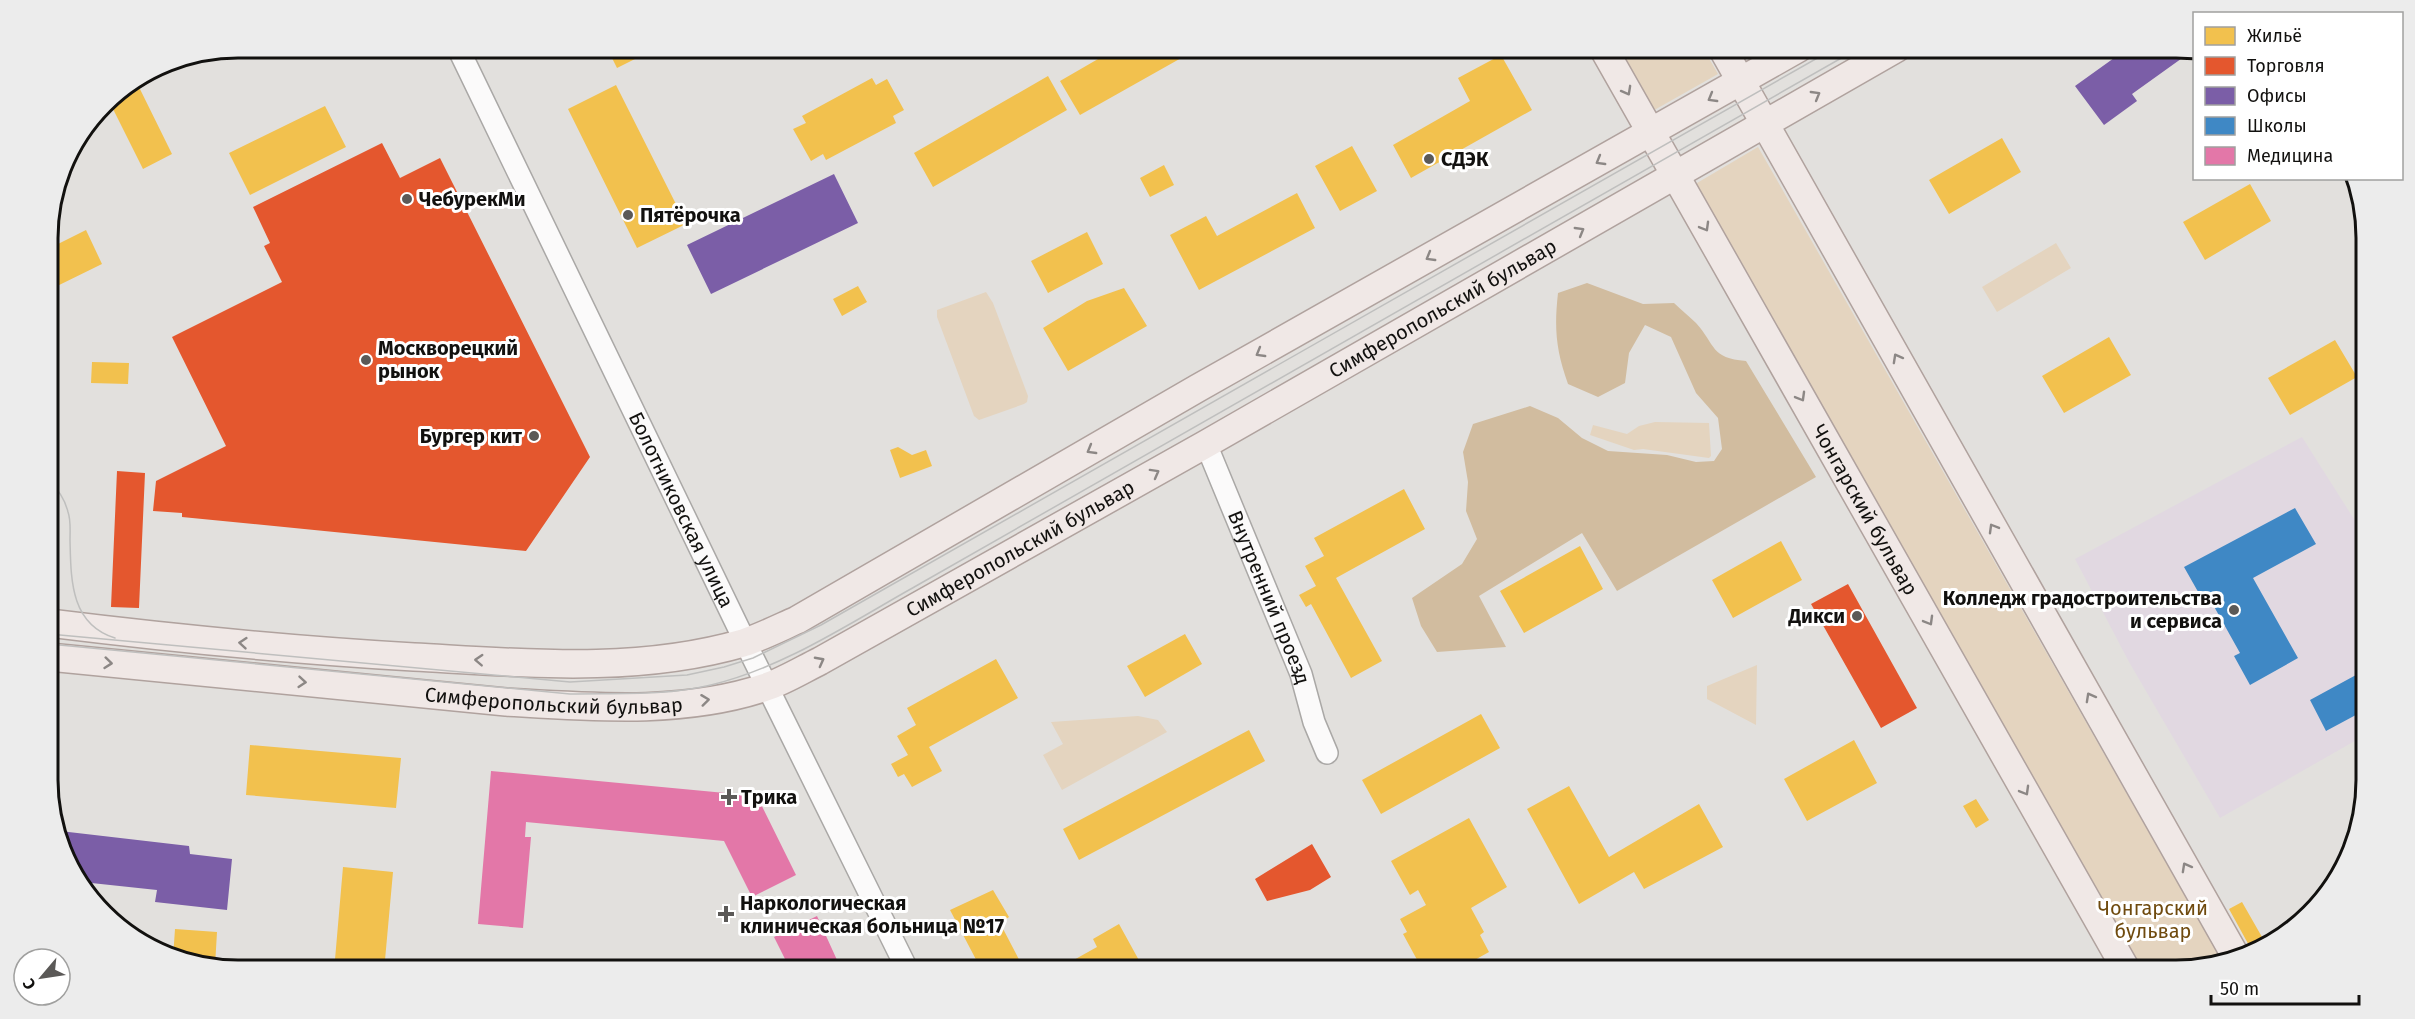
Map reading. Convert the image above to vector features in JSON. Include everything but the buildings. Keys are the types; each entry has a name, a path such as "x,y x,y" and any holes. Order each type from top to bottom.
{"main road":[{"name":"Чонгарский бульвар","path":"1609,58 2121,960"},
{"path":"1728,58 2233,951"},
{"name":"Симферопольский бульвар","path":"58,624 104,631 351,653 571,664 653,660 745,642 797,620 1208,383 1781,58"},
{"name":"Симферопольский бульвар","path":"58,658 506,702 581,706 649,707 730,697 768,687 820,661 1206,444 1676,177 1880,58"}],"street":[{"name":"Болотниковская улица","path":"463,58 745,642 903,960"},
{"name":"Внутренний проезд","path":"1206,444 1301,674 1314,722 1327,753"}],"shaded area":[{"path":"1587,283 1643,304 1674,303 1696,323 1715,349 1726,357 1746,361 1816,477 1617,591 1582,533 1479,596 1506,647 1437,652 1421,626 1412,598 1462,564 1477,539 1466,511 1468,482 1463,452 1473,424 1530,406 1558,418 1582,438 1608,451 1667,455 1696,462 1714,461 1722,449 1718,418 1696,393 1671,337 1645,325 1629,353 1625,383 1598,397 1568,384 1557,339 1558,293"},
{"name":"Колледж градостроительства и сервиса","path":"2302,437 2356,522 2356,740 2220,818 2129,662 2075,559"}],"green space":[{"path":"1619,58 1709,58 1718,74 1649,113"},
{"name":"Чонгарский бульвар","path":"1758,147 2219,955 2188,960 2131,960 1692,186"},
{"path":"2056,243 2071,268 1997,312 1982,287"},
{"path":"986,292 993,303 1028,396 1024,404 979,420 974,416 937,317 937,310"},
{"path":"1655,422 1709,423 1711,456 1709,458 1643,449 1634,450 1590,435 1593,425 1627,434 1639,426"},
{"path":"1757,665 1756,725 1707,699 1707,686"},
{"path":"1138,716 1158,720 1167,732 1062,790 1043,755 1063,744 1051,722"}],"tram line":[{"path":"58,635 570,682 687,675 753,658 821,625 1817,58"},
{"path":"58,645 570,694 676,691 694,689 738,677 791,656 842,629 1841,58"},
{"path":"59,492 69,515 71,570 81,611 100,631 115,638"}],"place":[{"name":"СДЭК","path":"1429,159"},
{"name":"ЧебурекМи","path":"407,199"},
{"name":"Пятёрочка","path":"628,215"},
{"name":"Москворецкий рынок","path":"366,360"},
{"name":"Бургер кит","path":"534,436"},
{"name":"Колледж градостроительства и сервиса","path":"2234,610"},
{"name":"Дикси","path":"1857,616"},
{"name":"Трика","path":"729,797"},
{"name":"Наркологическая клиническая больница №17","path":"726,914"}]}
